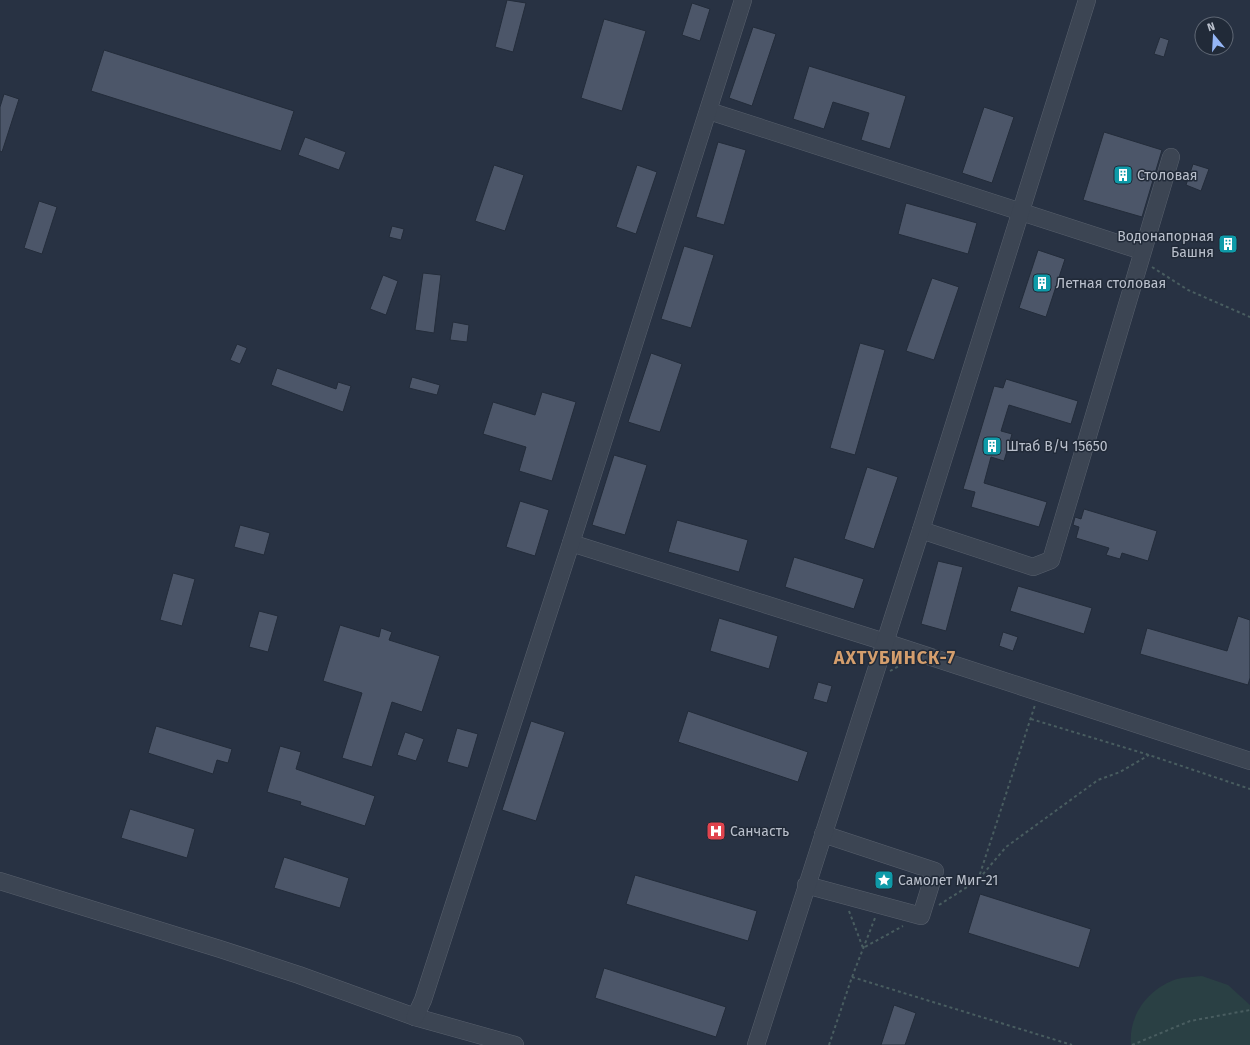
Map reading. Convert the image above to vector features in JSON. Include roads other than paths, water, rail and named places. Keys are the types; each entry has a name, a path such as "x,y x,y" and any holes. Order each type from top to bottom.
{"street":[{"path":"415,1017 426,992 571,543 709,112 743,0"},
{"path":"756,1045 806,885 922,530 1020,211 1087,0"},
{"path":"709,112 1020,211 1140,255"},
{"path":"922,530 1033,567 1051,560 1140,255 1171,157"},
{"path":"571,543 885,642 1250,761"},
{"path":"806,885 921,916 935,871 823,834"},
{"path":"0,881 220,948 415,1017 514,1045"}],"place":[{"name":"Столовая","path":"1123,175"},
{"name":"Водонапорная Башня","path":"1228,244"},
{"name":"Летная столовая","path":"1042,283"},
{"name":"Штаб В/Ч 15650","path":"992,446"},
{"name":"Санчасть","path":"716,831"},
{"name":"Самолет Миг-21","path":"884,880"}],"district":[{"name":"АХТУБИНСК-7","path":"895,658"}]}
